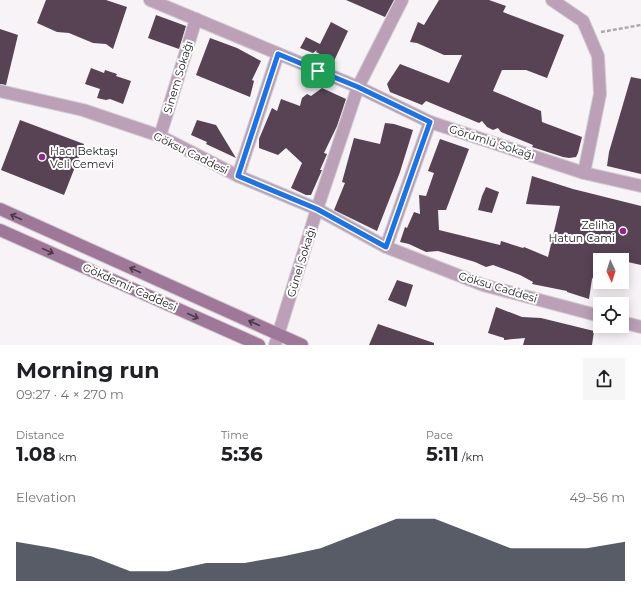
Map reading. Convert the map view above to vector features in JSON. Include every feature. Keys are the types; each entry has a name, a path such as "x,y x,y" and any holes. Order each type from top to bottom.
{"main road":[{"path":"0,209 277,340 302,345"},
{"name":"Gökdemir Caddesi","path":"0,230 259,345"}],"street":[{"name":"Görümlü Sokağı","path":"150,0 358,87 430,122 584,173 641,186"},
{"name":"Günel Sokağı","path":"277,340 317,209 358,87 402,0"},
{"path":"552,0 583,22 598,56 600,94 584,173"},
{"name":"Sinem Sokağı","path":"160,136 196,19"},
{"path":"238,176 278,54"},
{"name":"Göksu Caddesi","path":"0,91 83,110 160,136 238,176 317,209 386,247 483,285 593,314"},
{"path":"386,247 430,122"},
{"path":"629,324 641,327"}],"path":[{"path":"588,33 641,25"}],"building":[{"path":"46,0 106,0 127,7 113,49 106,44 93,43 69,33 57,32 37,23"},
{"path":"346,0 394,0 385,17"},
{"path":"439,0 489,0 506,6 503,12 564,35 547,78 526,70 502,70 493,91 541,111 542,122 582,137 576,157 563,157 532,147 533,145 501,132 498,128 493,130 487,127 482,121 479,123 426,101 422,105 390,92 387,84 400,64 449,83 462,55 444,55 417,43 410,42 418,22 424,25"},
{"path":"156,15 186,26 179,49 148,38"},
{"path":"331,22 348,31 334,61 316,52 317,50 313,53 300,48 306,37 320,44"},
{"path":"0,29 18,35 6,85 0,84"},
{"path":"210,38 237,48 261,61 252,80 254,81 250,97 196,75"},
{"path":"91,68 104,73 105,70 117,74 116,76 131,81 123,104 110,99 106,100 97,98 100,89 85,84"},
{"path":"631,77 641,79 641,174 607,166 609,152"},
{"path":"322,88 346,99 337,126 324,153 327,154 320,170 322,170 311,195 306,195 291,188 302,163 286,148 278,155 259,148 259,139 272,108 277,111 281,99 300,106 302,98 307,94 311,96"},
{"name":"Hacı Bektaşı Veli Cemevi","path":"20,120 84,144 64,195 1,170"},
{"path":"197,120 216,125 236,158 191,135"},
{"path":"385,123 394,124 413,130 400,172 377,231 334,210 345,183 342,182 354,138 380,144"},
{"path":"440,139 469,149 446,210 438,210 439,230 500,245 501,241 523,248 524,247 548,257 560,206 526,204 532,176 573,189 641,206 641,265 629,262 629,253 593,253 593,277 589,299 567,291 532,284 533,282 520,275 493,265 486,267 475,262 438,251 426,252 409,244 400,242 405,227 407,228 414,212 420,214 419,195 426,196 434,173 428,171"},
{"path":"486,187 499,192 492,213 478,210"},
{"path":"397,280 413,285 406,307 388,300"},
{"path":"496,307 522,317 541,318 593,331 594,333 592,345 523,345 525,338 504,340 504,338 488,333"},
{"path":"378,324 434,343 434,345 369,345"}],"place":[{"name":"Hacı Bektaşı Veli Cemevi","path":"42,157"},
{"name":"Zeliha Hatun Cami","path":"623,231"}],"route":[{"path":"278,54 318,71 358,87 430,122 386,247 317,209 238,176 278,54"}]}
